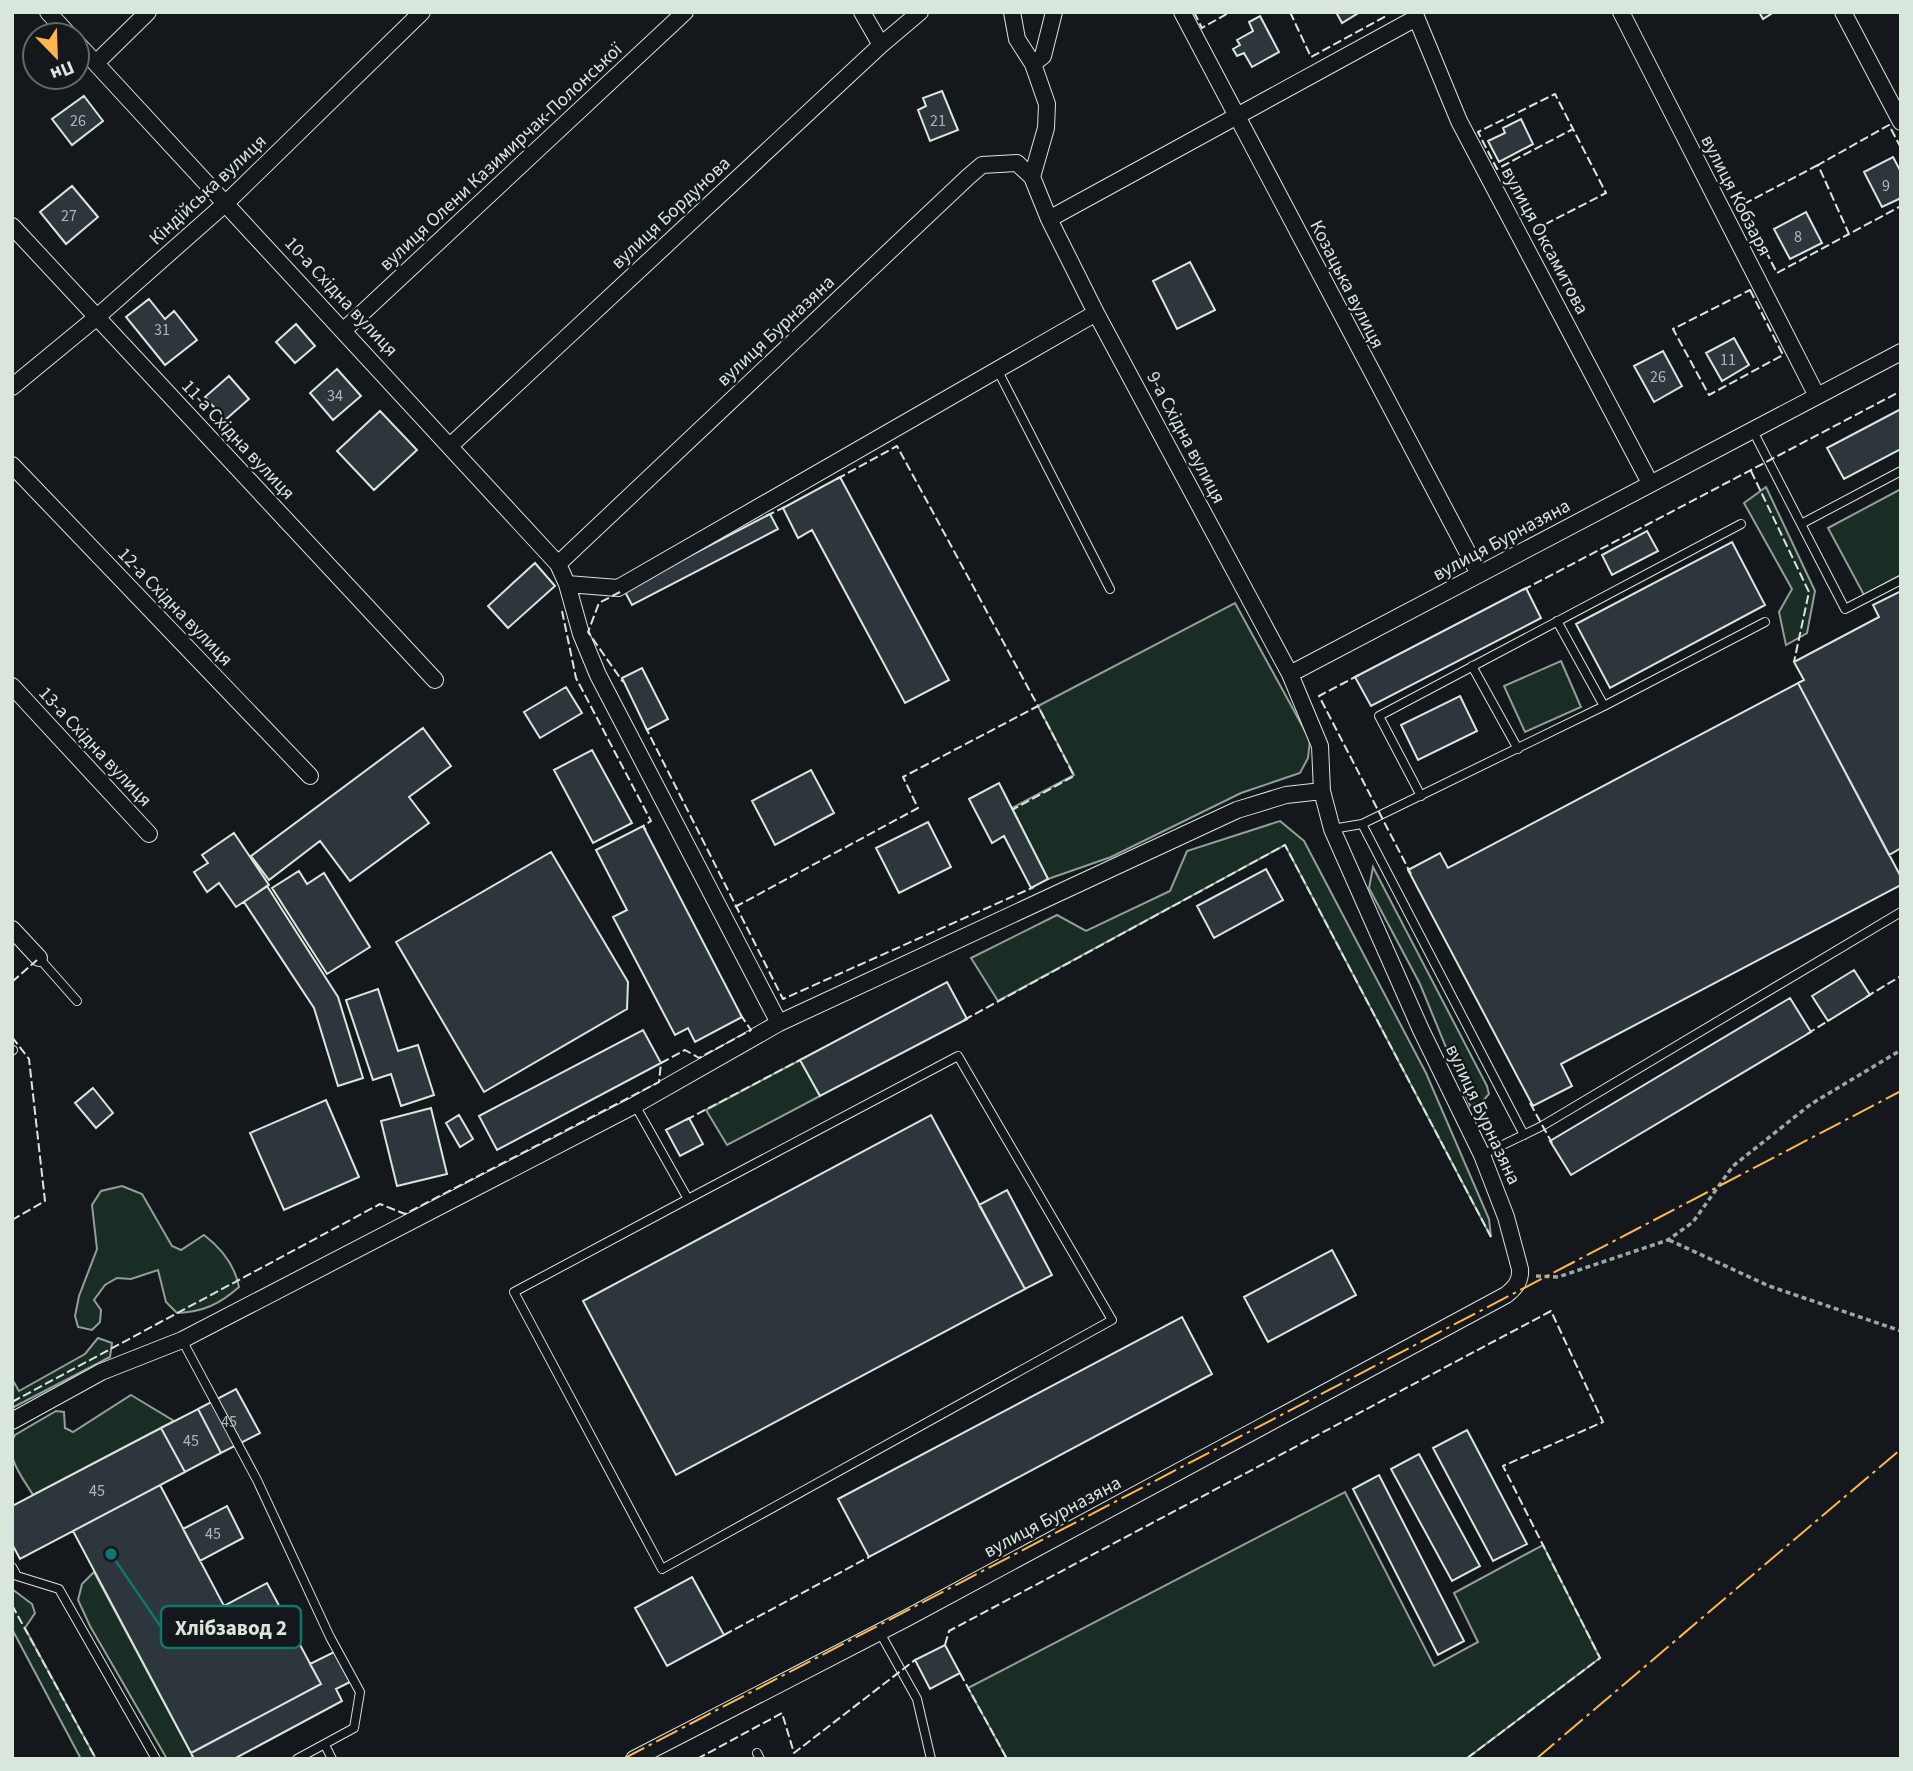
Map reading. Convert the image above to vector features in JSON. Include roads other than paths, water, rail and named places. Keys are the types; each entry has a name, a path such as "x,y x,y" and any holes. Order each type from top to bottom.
{"street":[{"path":"96,63 148,12"},
{"name":"Кіндійська вулиця","path":"12,387 97,317 226,203 422,12"},
{"name":"вулиця Олени Казимирчак-Полонської","path":"344,330 685,12"},
{"path":"862,12 881,45"},
{"name":"вулиця Бордунова","path":"451,445 881,45 920,12"},
{"path":"1012,12 1017,39 1033,64 1047,104 1046,128 1032,177"},
{"path":"1033,64 1043,56 1054,12"},
{"name":"Козацька вулиця","path":"1182,12 1479,575"},
{"name":"вулиця Кобзаря","path":"1621,12 1817,396"},
{"path":"1843,12 1901,122"},
{"path":"1049,219 1415,15"},
{"name":"вулиця Оксамитова","path":"1415,15 1459,121 1650,483"},
{"name":"10-а Східна вулиця","path":"91,58 558,564 598,675 779,1023"},
{"name":"вулиця Бурназяна","path":"558,564 982,165 1017,163 1032,177"},
{"name":"9-а Східна вулиця","path":"1032,177 1049,219 1096,313 1290,674"},
{"name":"11-а Східна вулиця","path":"12,226 435,680"},
{"path":"567,584 618,587 1096,313"},
{"name":"вулиця Бурназяна","path":"634,1759 879,1631 1506,1296 1514,1289 1520,1276 1506,1217 1482,1155 1421,1030 1332,829 1322,791 1320,746 1290,674 1901,352"},
{"name":"12-а Східна вулиця","path":"12,465 310,776"},
{"name":"13-а Східна вулиця","path":"12,686 149,834"},
{"path":"12,1421 102,1372 182,1340 635,1105 779,1023 1237,810 1286,795 1322,791"},
{"path":"12,929 40,958"}],"lane":[{"path":"998,370 1110,589"},
{"path":"1753,430 1845,609 1901,580"},
{"path":"1801,524 1901,471"},
{"path":"1421,796 1379,716 1741,524"},
{"path":"1557,621 1604,706"},
{"path":"1332,829 1362,824 1421,796 1604,706 1765,622"},
{"path":"1472,666 1518,749"},
{"path":"1362,824 1524,1135"},
{"path":"1482,1155 1542,1126 1901,912"},
{"path":"40,958 77,1001"},
{"path":"958,1056 1112,1320 662,1569 514,1292 688,1199 958,1056"},
{"path":"635,1105 688,1199"},
{"path":"182,1340 257,1480 330,1637 360,1692 354,1728 297,1759"},
{"path":"12,1567 18,1576 59,1589 156,1759"},
{"path":"879,1631 917,1699 931,1759"},
{"path":"325,1745 332,1759"}],"place":[{"name":"Хлібзавод 2","path":"111,1554"}]}
